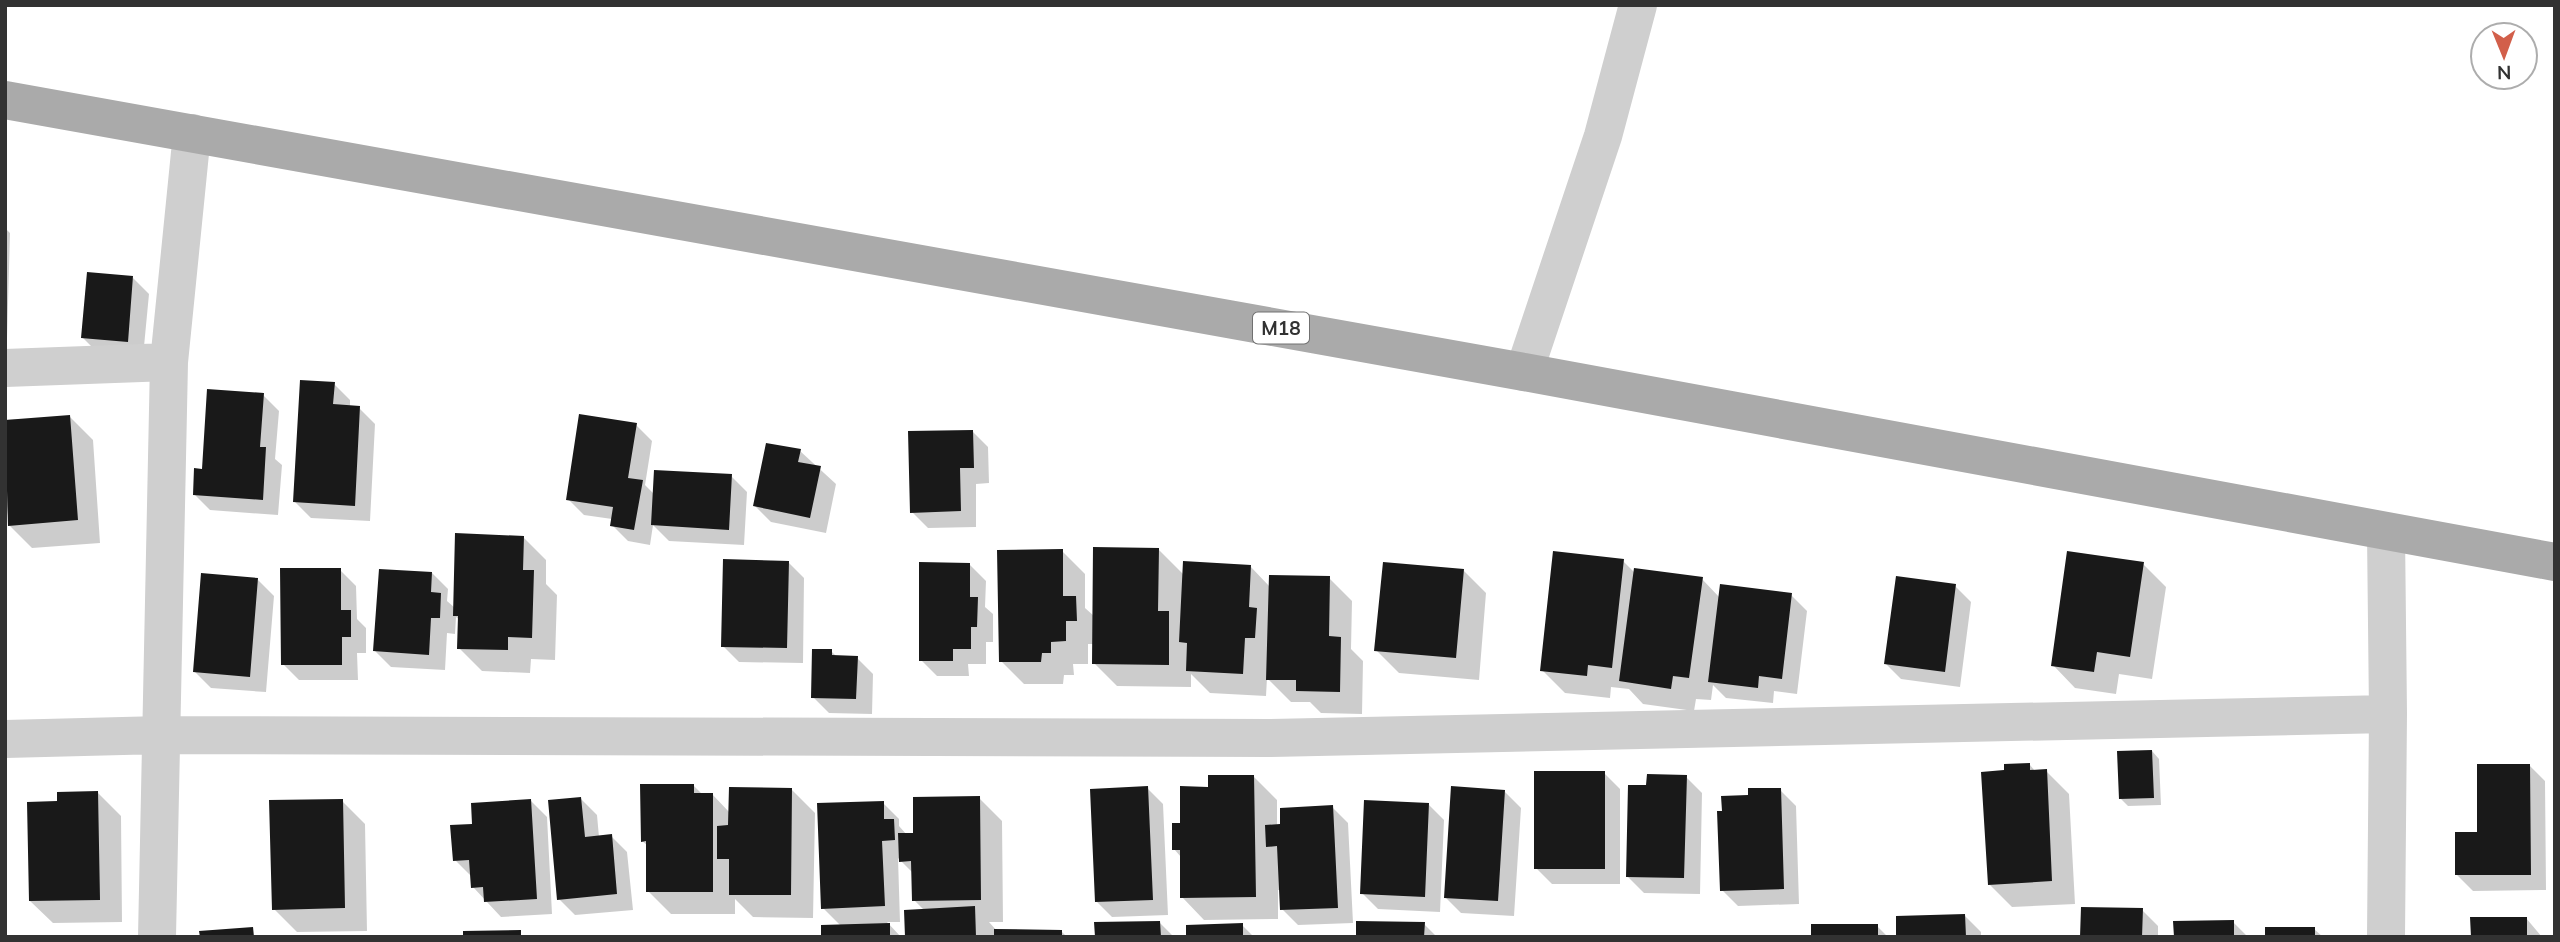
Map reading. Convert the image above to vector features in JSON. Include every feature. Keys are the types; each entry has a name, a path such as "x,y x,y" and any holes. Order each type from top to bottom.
{"main road":[{"name":"M18","path":"5,100 1524,372 2386,533 2555,562"}],"street":[{"path":"1524,372 1603,136 1638,5"},
{"path":"157,937 169,362 192,133"},
{"path":"5,368 169,362"},
{"path":"2386,533 2386,937"},
{"path":"5,739 162,735 1271,738 2388,714"}],"building":[{"path":"87,272 133,276 128,342 81,338"},
{"path":"300,380 335,382 333,404 360,406 355,506 293,502"},
{"path":"207,389 264,393 260,447 266,447 263,500 193,495 194,468 202,469"},
{"path":"579,414 637,423 628,478 643,480 634,530 610,526 613,507 566,500"},
{"path":"70,415 78,520 8,526 5,420"},
{"path":"973,430 974,468 960,468 961,511 910,513 908,431"},
{"path":"766,443 801,449 798,462 821,466 810,518 753,506"},
{"path":"654,470 732,474 729,530 651,525"},
{"path":"455,533 524,536 523,570 534,570 532,638 508,637 508,650 457,649 458,616 453,616"},
{"path":"1093,547 1159,548 1158,611 1169,611 1169,665 1092,664"},
{"path":"1063,549 1063,596 1076,596 1077,621 1066,621 1066,641 1051,642 1051,653 1042,653 1041,662 999,662 997,550"},
{"path":"1553,551 1624,559 1612,668 1588,665 1587,676 1540,671"},
{"path":"2067,551 2144,562 2130,657 2097,652 2094,672 2051,666"},
{"path":"723,559 789,561 787,648 721,647"},
{"path":"1183,561 1251,565 1249,607 1257,608 1255,638 1245,638 1243,674 1186,671 1187,643 1179,642"},
{"path":"919,562 970,563 970,597 978,597 977,627 971,627 971,649 953,649 953,661 919,661"},
{"path":"1383,562 1464,569 1456,658 1374,651"},
{"path":"280,568 341,568 341,610 351,610 351,637 342,637 342,665 281,665"},
{"path":"1634,568 1703,577 1689,678 1673,676 1671,689 1619,681"},
{"path":"379,569 432,572 431,592 441,593 440,618 431,618 429,655 373,651"},
{"path":"201,573 258,578 250,677 193,672"},
{"path":"1269,575 1330,576 1329,636 1341,637 1340,692 1296,691 1296,680 1266,680"},
{"path":"1896,576 1956,584 1945,672 1884,664"},
{"path":"1720,584 1792,593 1782,679 1759,676 1758,688 1708,682"},
{"path":"812,649 832,649 832,655 858,656 856,699 811,698"},
{"path":"2152,750 2154,798 2119,799 2117,751"},
{"path":"2030,763 2030,770 2047,769 2052,881 1988,885 1981,772 2004,770 2004,764"},
{"path":"2477,764 2530,764 2531,875 2455,875 2455,832 2477,832"},
{"path":"1534,771 1605,771 1605,869 1534,869"},
{"path":"1647,774 1687,775 1684,878 1626,877 1628,785 1646,785"},
{"path":"1208,775 1254,775 1256,897 1180,898 1180,850 1172,850 1172,823 1180,823 1180,786 1208,787"},
{"path":"640,784 694,784 694,793 713,793 713,892 646,892 646,841 641,842"},
{"path":"1148,786 1153,900 1095,902 1090,789"},
{"path":"1451,786 1505,790 1498,901 1444,898"},
{"path":"729,787 792,788 791,895 729,895 729,859 717,859 717,826 728,825"},
{"path":"1748,788 1781,788 1784,889 1720,891 1717,811 1722,811 1721,796 1748,795"},
{"path":"98,791 100,900 29,901 27,802 57,801 57,792"},
{"path":"980,796 981,900 912,901 911,861 899,862 898,833 913,833 913,797"},
{"path":"581,797 585,837 612,834 617,894 557,900 548,800"},
{"path":"343,799 345,908 272,910 269,800"},
{"path":"531,799 537,899 484,902 483,887 471,888 469,860 453,861 450,825 472,824 471,803"},
{"path":"1364,800 1429,803 1425,897 1360,894"},
{"path":"884,801 884,819 894,819 895,840 882,841 885,906 821,909 817,803"},
{"path":"1333,805 1338,908 1280,910 1277,846 1266,847 1265,825 1280,824 1280,808"},
{"path":"975,906 976,937 905,937 904,910"},
{"path":"2081,907 2143,908 2142,937 2080,937"},
{"path":"1965,914 1966,937 1896,937 1896,916"},
{"path":"2470,917 2527,917 2527,937 2471,937"},
{"path":"2234,920 2234,937 2174,937 2173,921"},
{"path":"1160,921 1161,937 1095,937 1094,922"},
{"path":"1356,921 1425,922 1424,937 1356,937"},
{"path":"890,923 890,937 821,937 821,925"},
{"path":"1243,923 1243,937 1186,937 1186,925"},
{"path":"1811,924 1878,924 1878,937 1811,937"},
{"path":"253,927 254,937 200,937 199,931"},
{"path":"2265,927 2315,927 2315,937 2265,937"},
{"path":"994,929 1062,930 1062,937 994,937"},
{"path":"521,930 521,937 463,937 463,931"}]}
